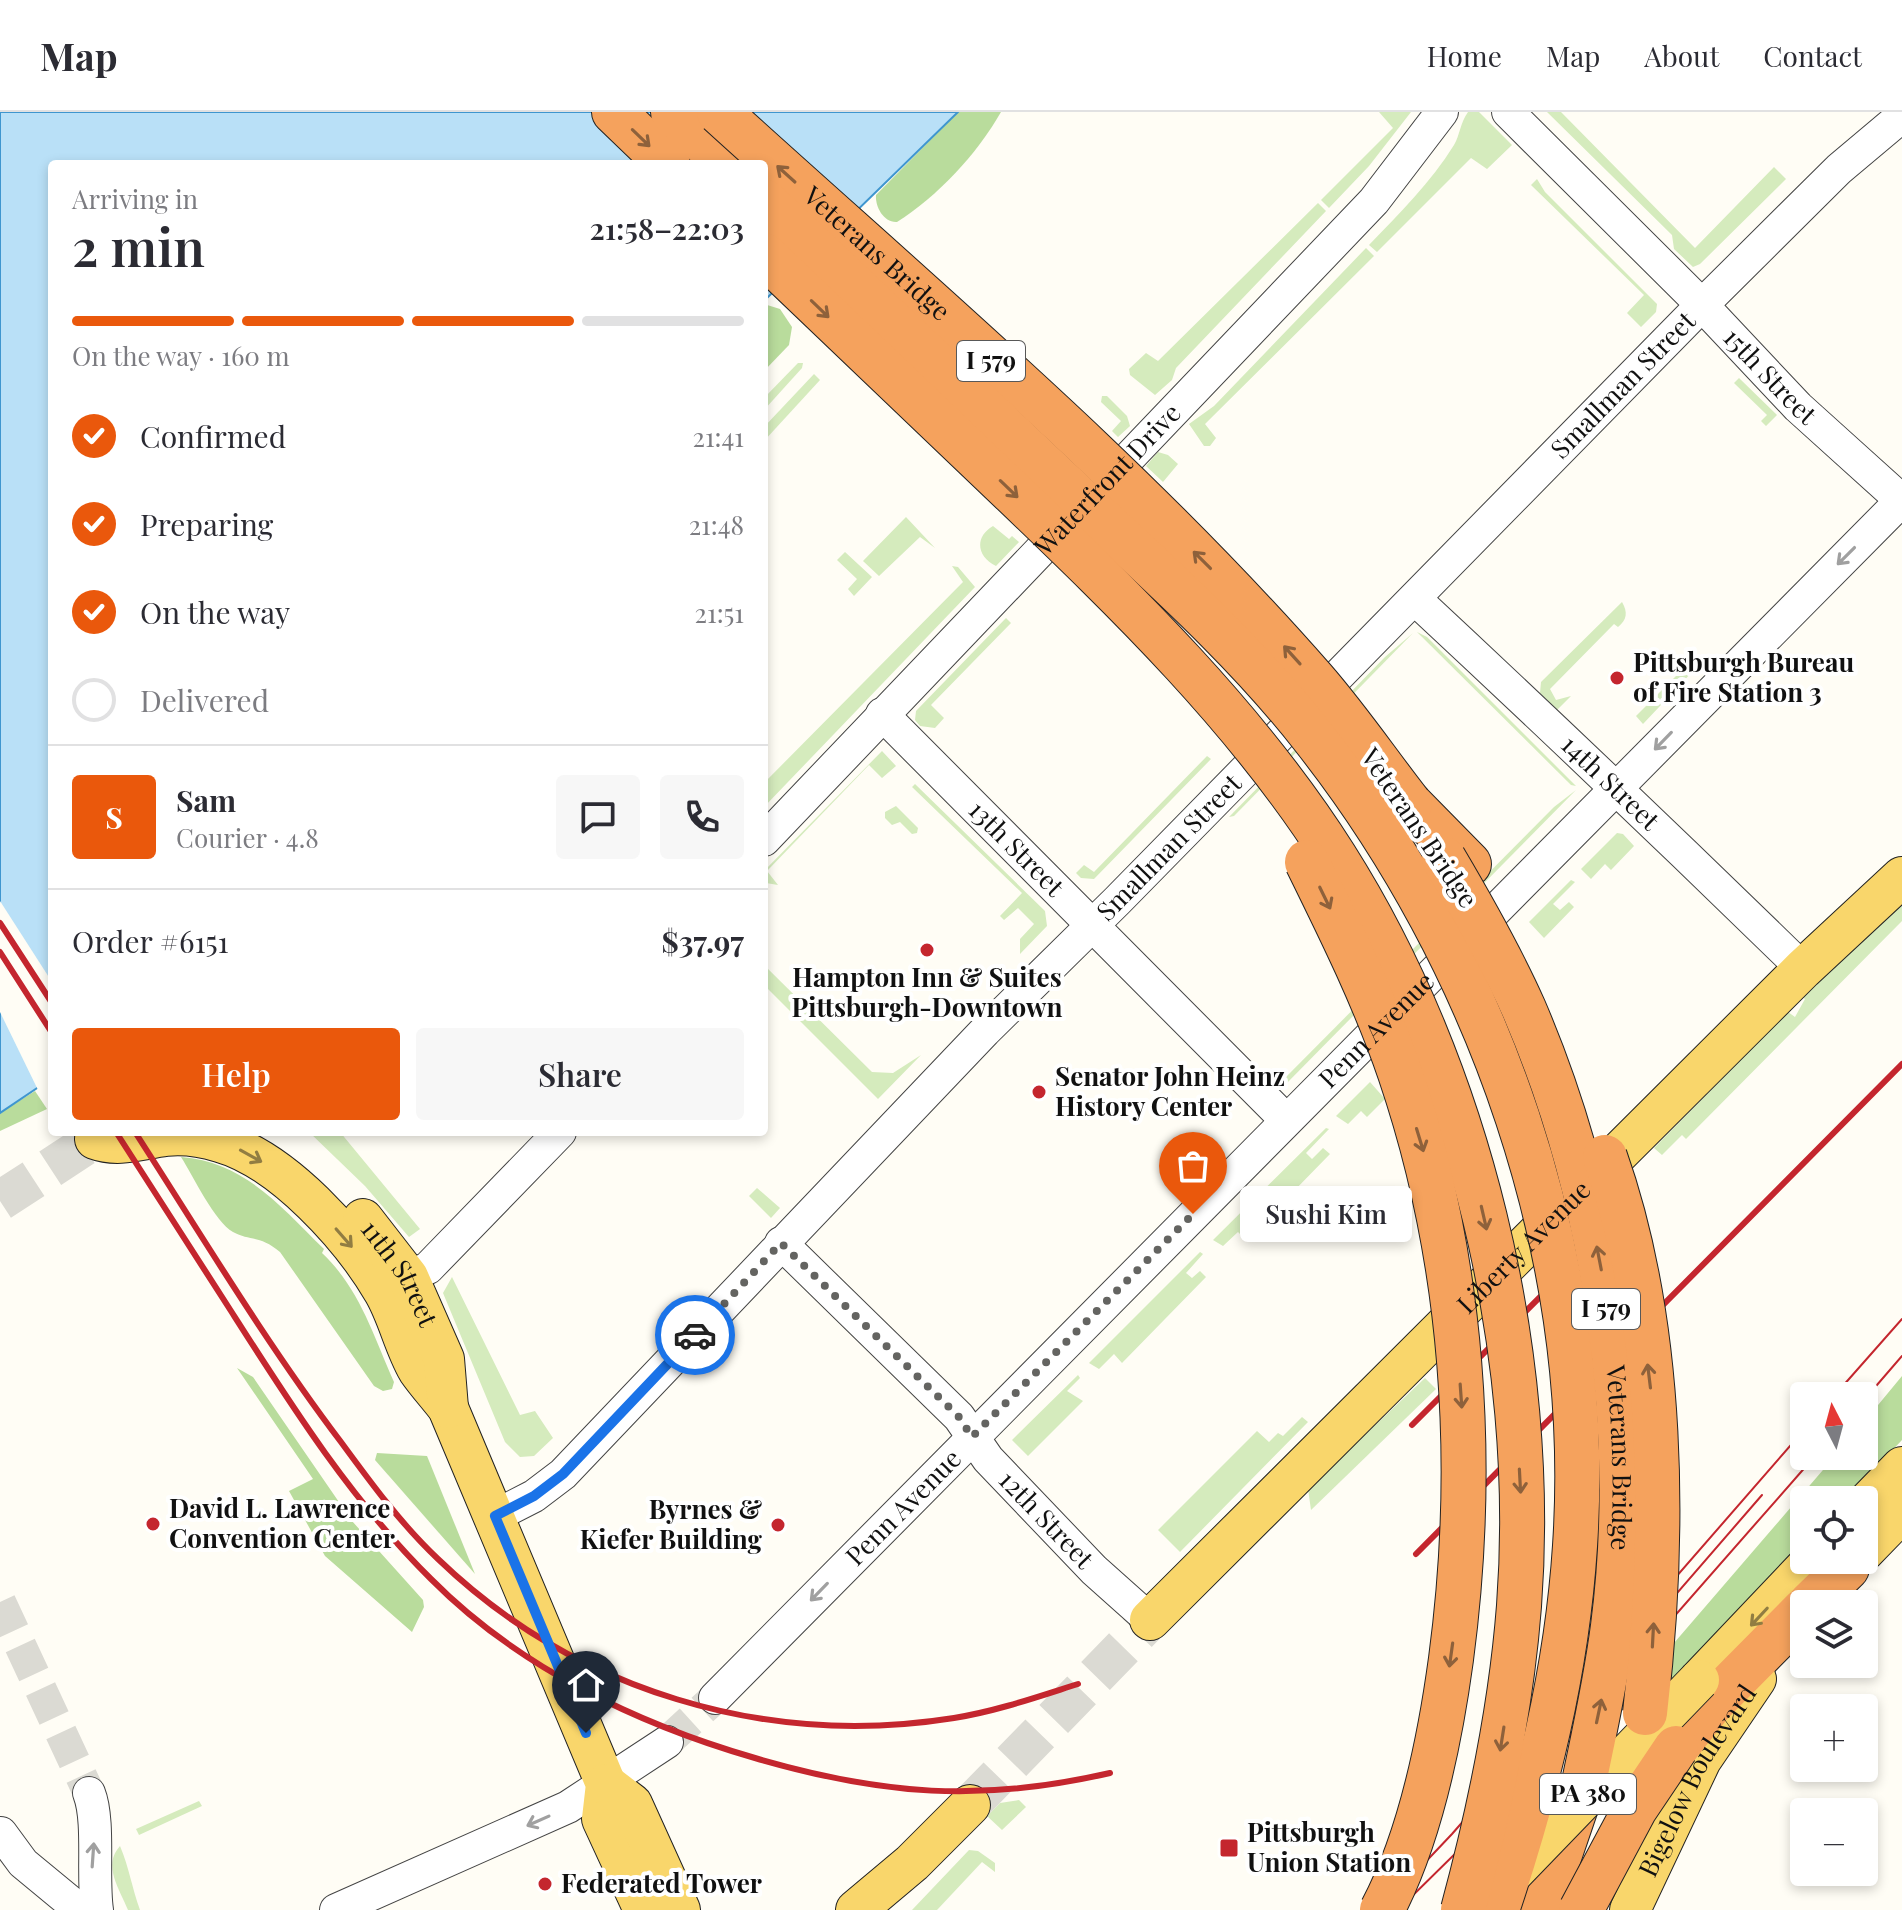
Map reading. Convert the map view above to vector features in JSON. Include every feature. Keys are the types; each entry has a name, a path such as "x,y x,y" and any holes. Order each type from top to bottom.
{"highway":[{"path":"614,112 664,160"},
{"path":"673,112 722,160"},
{"name":"Veterans Bridge","path":"719,112 1139,496 1257,616 1316,683 1410,804 1487,932 1524,1010 1557,1097 1583,1187 1600,1262 1618,1422 1621,1499 1613,1624 1583,1787 1541,1910"},
{"path":"768,205 1155,570 1259,675 1311,734 1356,794 1442,931 1479,1010 1507,1084 1551,1244 1567,1340 1576,1447 1576,1543 1554,1708 1531,1811 1497,1910"},
{"path":"768,259 1130,604 1203,685 1334,855 1403,981 1461,1136 1495,1267 1517,1433 1521,1516 1519,1603 1497,1774 1463,1910"},
{"path":"1203,685 1304,854 1356,961 1400,1073 1425,1157 1455,1313 1466,1491 1461,1583 1445,1702 1426,1784 1382,1910"},
{"path":"1410,804 1469,864 1583,1096 1613,1181 1635,1272 1650,1376 1657,1466 1656,1591 1645,1713 1629,1806 1599,1910"},
{"path":"1581,1910 1635,1809 1676,1748 1711,1704 1790,1624"}],"main road":[{"name":"Liberty Avenue","path":"1150,1620 1803,969 1902,877"},
{"path":"98,1136 95,1139 113,1146 170,1136 221,1142 297,1172"},
{"path":"267,1136 297,1172"},
{"name":"11th Street","path":"297,1172 367,1224 408,1277 444,1359 448,1408"},
{"name":"11th Street","path":"297,1172 384,1292 418,1369 448,1408 606,1784 602,1819 644,1910"},
{"path":"1878,1492 1902,1467"},
{"name":"Bigelow Boulevard","path":"1878,1532 1902,1512"},
{"name":"Bigelow Boulevard","path":"1478,1910 1699,1680 1828,1574"},
{"name":"Bigelow Boulevard","path":"1630,1910 1701,1760 1737,1702 1790,1636"},
{"name":"11th Street","path":"606,1784 632,1804 680,1910"},
{"path":"856,1910 912,1863 970,1805"},
{"path":"887,1910 912,1863"}],"street":[{"name":"Waterfront Drive","path":"768,836 1374,201 1442,112"},
{"name":"15th Street","path":"1508,112 1702,305 1798,407 1902,500"},
{"name":"Smallman Street","path":"1839,169 1880,112"},
{"name":"Smallman Street","path":"495,1516 534,1496 563,1474 781,1243 1702,305 1839,169 1902,116"},
{"name":"Penn Avenue","path":"715,1698 1902,500"},
{"name":"14th Street","path":"1415,599 1598,775 1617,788 1803,969"},
{"name":"13th Street","path":"882,714 1286,1120"},
{"path":"408,1277 428,1268 556,1136"},
{"name":"12th Street","path":"781,1243 959,1417 988,1459 1069,1544 1150,1620"},
{"path":"336,1910 568,1807 667,1742"},
{"path":"89,1793 94,1828 92,1869 97,1910"},
{"path":"1,1833 23,1863 80,1910"}],"green space":[{"path":"958,112 1001,112 980,143 942,187 897,222 888,220 879,209 876,195"},
{"path":"1379,112 1411,112 1369,166 1329,208 1321,200 1393,128"},
{"path":"1468,112 1479,112 1512,145 1487,169 1471,158 1377,252 1369,245 1435,172 1454,145"},
{"path":"1547,112 1561,112 1695,248 1774,167 1786,179 1700,264 1693,267 1674,249 1672,235"},
{"path":"1537,179 1545,192 1657,304 1656,312 1641,327 1627,313 1644,295 1531,185"},
{"path":"1318,203 1326,211 1176,368 1172,380 1155,395 1130,375 1129,369 1146,353 1158,361"},
{"path":"1366,248 1374,256 1205,424 1216,438 1210,446 1204,446 1189,424 1214,406"},
{"path":"768,305 780,309 792,327 789,345 768,367"},
{"path":"798,363 803,363 802,368 768,406 768,394"},
{"path":"814,374 820,380 768,437 768,423"},
{"path":"1739,378 1777,415 1766,426 1761,421 1767,415 1734,383"},
{"path":"1102,396 1107,396 1127,416 1130,426 1118,437 1112,431 1121,421 1101,402"},
{"path":"1158,452 1168,455 1178,464 1163,482 1146,466"},
{"path":"906,517 935,548 920,537 879,576 863,561"},
{"path":"993,526 1009,539 1012,536 1019,542 996,566 985,558 980,547 983,536"},
{"path":"845,552 872,577 854,596 848,589 857,579 837,560"},
{"path":"952,566 958,567 975,587 768,803 768,779 963,582"},
{"path":"1622,602 1626,616 1623,622 1618,627 1614,624 1550,689 1556,700 1571,696 1557,710 1540,693 1541,682"},
{"path":"1006,618 1011,623 931,705 944,718 935,728 920,726 915,720 916,711"},
{"path":"1417,632 1427,637 1576,786 1571,785"},
{"path":"1413,633 1234,816 1229,817 1385,657"},
{"path":"1674,654 1692,672 1643,724 1636,716 1682,670 1670,657"},
{"path":"882,751 896,766 882,778 869,765 768,870"},
{"path":"1207,756 1211,759 1094,879 1081,878 1076,873 1084,865 1094,872"},
{"path":"915,784 1045,911 1047,926 1020,954 1020,939 1034,924 1018,908 1004,920 1000,916 1022,893 912,787"},
{"path":"1576,790 1284,1086 1282,1081 1554,807"},
{"path":"896,806 918,828 917,833 912,834 900,822 892,825 885,818 885,812"},
{"path":"1617,833 1623,834 1634,846 1611,870 1605,864 1591,879 1581,869"},
{"path":"768,872 778,885 768,883"},
{"path":"1571,880 1575,882 1553,904 1560,910 1569,902 1574,907 1544,938 1529,922"},
{"path":"1902,902 1902,921 1686,1139 1682,1135 1662,1155 1654,1148 1788,1012 1795,1017 1805,999 1801,996"},
{"path":"768,969 872,1072 893,1073 921,1055 878,1099 768,989"},
{"path":"1370,1082 1385,1099 1367,1117 1361,1111 1348,1124 1336,1116"},
{"path":"35,1091 47,1109 0,1131 0,1113"},
{"path":"1326,1128 1329,1129 1306,1153 1312,1159 1323,1148 1330,1154 1246,1240 1238,1232 1223,1246 1213,1240"},
{"path":"313,1136 343,1136 420,1229 409,1237 365,1186"},
{"path":"181,1157 204,1161 243,1177 277,1203 324,1249 322,1253 346,1282 364,1313 394,1382 392,1389 383,1391 374,1386 280,1252 226,1227"},
{"path":"757,1188 780,1208 771,1218 749,1196"},
{"path":"1200,1252 1203,1254 1186,1273 1192,1278 1200,1271 1206,1277 1122,1363 1114,1354 1099,1369 1089,1363"},
{"path":"452,1277 520,1415 535,1411 553,1438 534,1456 520,1457 505,1442 443,1293"},
{"path":"237,1368 253,1377 352,1521 423,1600 424,1607 412,1632 325,1556 289,1491 313,1479"},
{"path":"1078,1375 1080,1378 1067,1391 1083,1401 1028,1456 1012,1440"},
{"path":"1902,1376 1902,1440 1878,1465 1878,1405"},
{"path":"1425,1378 1436,1389 1311,1510 1308,1489"},
{"path":"1302,1417 1308,1422 1180,1552 1158,1530 1257,1431 1269,1442 1278,1433 1283,1436"},
{"path":"377,1453 427,1456 475,1574 375,1460"},
{"path":"1823,1470 1874,1470 1858,1486 1809,1486"},
{"path":"1790,1508 1790,1559 1669,1685 1668,1650"},
{"path":"1019,1800 1026,1807 1002,1830 987,1816 1000,1803"},
{"path":"199,1801 202,1806 139,1835 136,1829"},
{"path":"120,1846 140,1910 128,1910 114,1878 113,1861"},
{"path":"969,1850 978,1851 995,1863 995,1872 982,1862 937,1910 912,1910"}],"water":[{"path":"0,112 958,112 768,297 768,160 48,160 48,1081 0,1113"}],"pier":[{"path":"0,901 48,976 48,1086 39,1092 0,1012"}],"tunnel":[{"path":"0,1201 95,1139"},
{"path":"0,1602 89,1793"},
{"path":"970,1805 1150,1620"},
{"path":"667,1742 715,1698"}],"tram line":[{"path":"1846,1382 1902,1319"},
{"path":"1878,1384 1902,1356"},
{"path":"1380,1910 1452,1834 1790,1446"},
{"path":"1398,1910 1536,1774 1803,1470"},
{"path":"1510,1786 1762,1495"}],"railway":[{"path":"0,923 48,997"},
{"path":"0,952 48,1027"},
{"path":"1416,1554 1902,1064"},
{"path":"119,1136 300,1416 374,1517 465,1611 541,1665 581,1689 667,1728 755,1758 846,1780 931,1791 974,1791 1018,1789 1110,1773"},
{"path":"138,1136 313,1405 387,1503 438,1559 492,1605 550,1644 612,1675 677,1699 744,1716 813,1724 883,1725 954,1718 1001,1708 1078,1684"},
{"path":"1412,1425 1628,1209"}],"way so far":[{"path":"695,1335 781,1243 959,1417 972,1437 1193,1214"}],"place":[{"name":"Pittsburgh Bureau of Fire Station 3","path":"1617,678"},
{"name":"Hampton Inn & Suites Pittsburgh-Downtown","path":"927,950"},
{"name":"Senator John Heinz History Center","path":"1039,1092"},
{"name":"Sushi Kim","path":"1193,1214"},
{"name":"David L. Lawrence Convention Center","path":"153,1524"},
{"name":"Byrnes & Kiefer Building","path":"778,1525"},
{"name":"Pittsburgh Union Station","path":"1229,1848"},
{"name":"Federated Tower","path":"545,1884"}],"route":[{"path":"586,1733 495,1516 550,1486 695,1335"}]}
